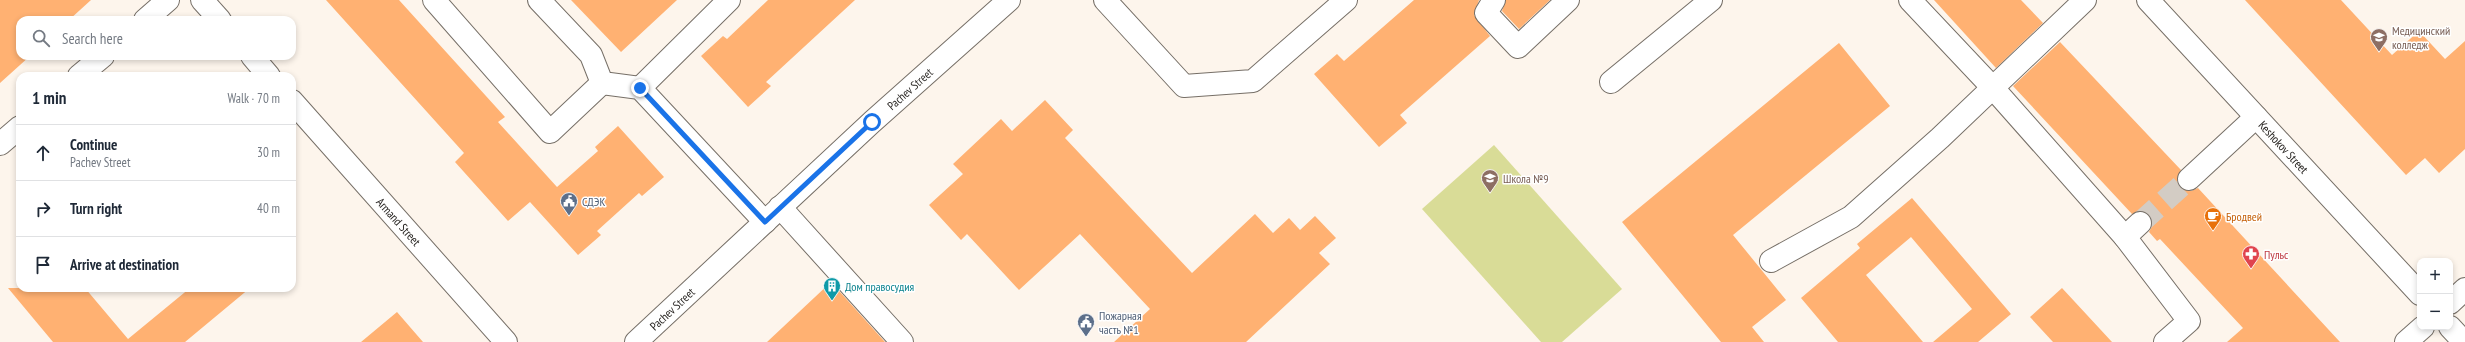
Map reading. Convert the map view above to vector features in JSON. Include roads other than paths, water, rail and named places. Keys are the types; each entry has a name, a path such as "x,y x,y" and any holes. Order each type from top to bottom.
{"street":[{"path":"150,16 168,0"},
{"path":"202,0 216,16"},
{"path":"434,0 550,132 602,83"},
{"path":"539,0 591,54 602,83"},
{"path":"640,88 729,0"},
{"path":"1105,0 1184,86 1253,81 1346,0"},
{"path":"1494,0 1486,13 1518,47 1568,0"},
{"path":"1612,82 1711,0"},
{"path":"1910,0 1992,88 2132,230 2189,321 2165,342"},
{"path":"1771,261 1851,217 1992,88 2085,0"},
{"name":"Keshokov Street","path":"2148,0 2417,291"},
{"name":"Pachev Street","path":"636,342 1001,3"},
{"path":"84,72 98,60"},
{"path":"255,60 266,72"},
{"path":"602,83 640,88 773,215 902,342"},
{"name":"Armand Street","path":"296,106 506,342"},
{"path":"2189,178 2256,117"},
{"path":"0,144 16,130"},
{"path":"2453,299 2465,289"},
{"path":"2453,329 2464,342"},
{"path":"2406,342 2420,330"}],"tunnel":[{"path":"2140,223 2189,179"}],"place":[{"name":"Медицинский колледж","path":"2379,52"},
{"name":"Школа №9","path":"1490,193"},
{"name":"СДЭК","path":"569,216"},
{"name":"Бродвей","path":"2213,231"},
{"name":"Пульс","path":"2251,269"},
{"name":"Дом правосудия","path":"832,301"},
{"name":"Пожарная часть №1","path":"1086,337"}]}
